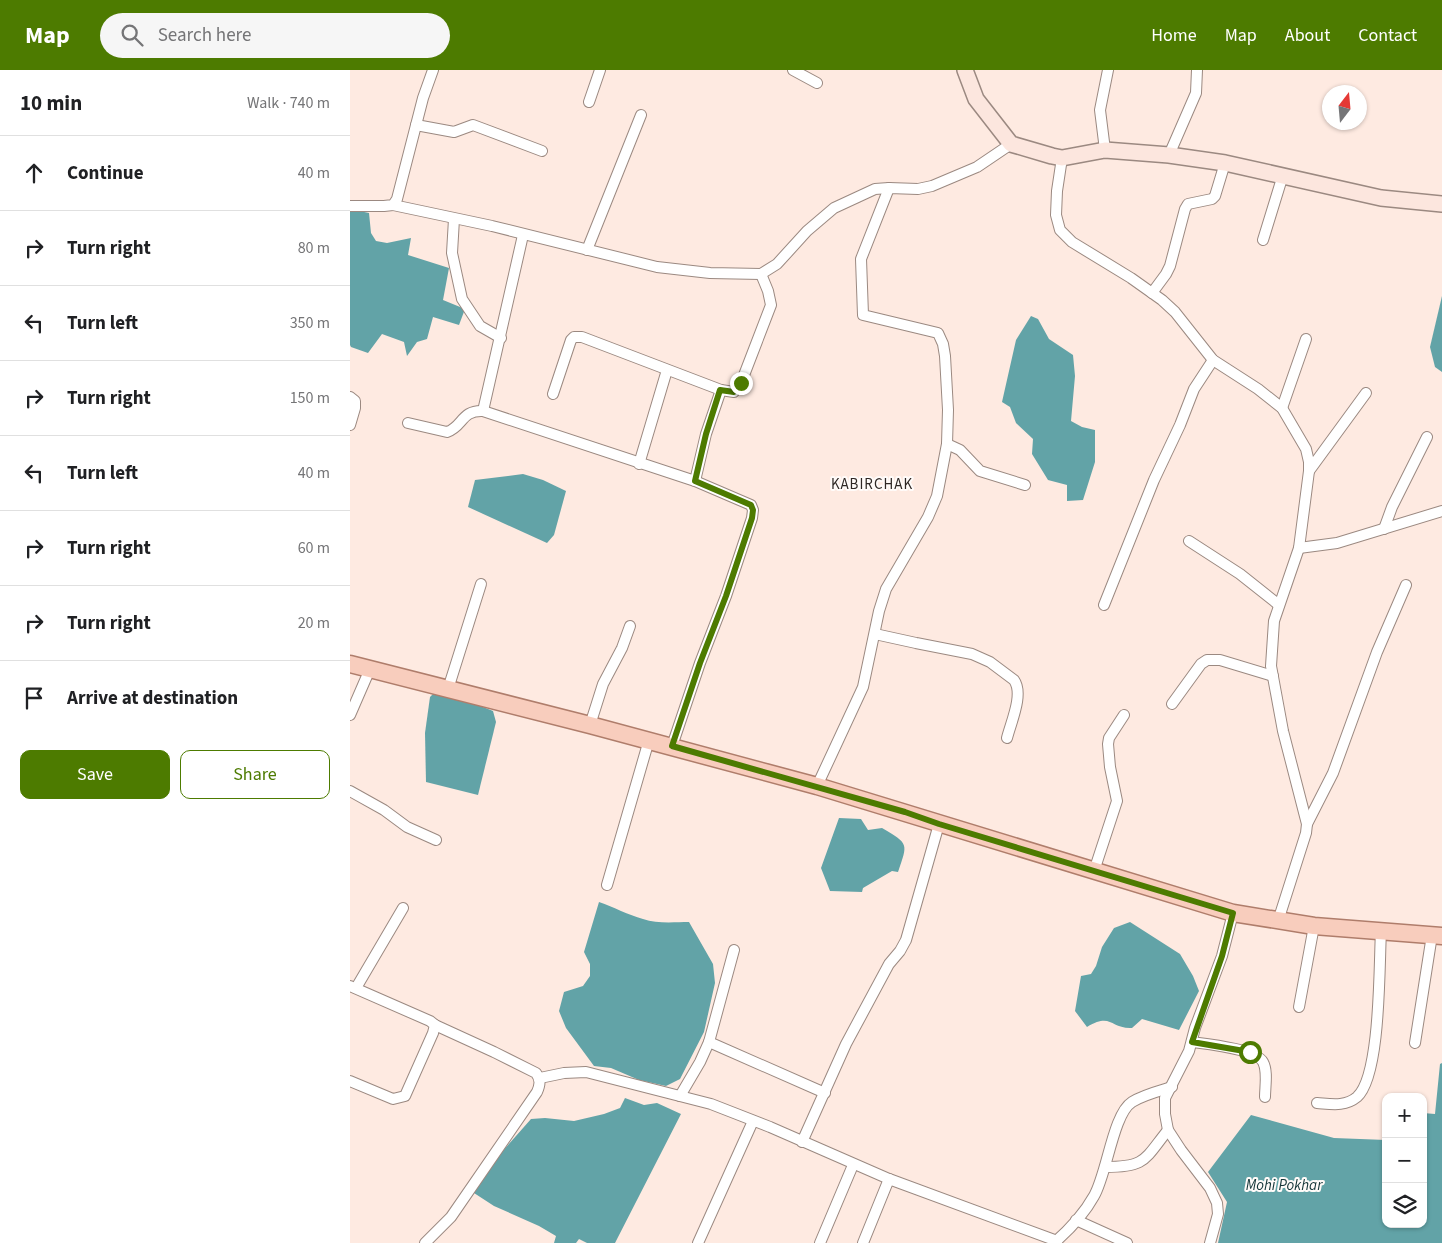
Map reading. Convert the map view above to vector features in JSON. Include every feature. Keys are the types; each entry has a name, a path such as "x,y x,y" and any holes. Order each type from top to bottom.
{"main road":[{"path":"965,70 976,99 1011,144 1062,158 1105,150 1225,163 1381,198 1442,204"},
{"path":"350,664 672,746 817,786 1233,913 1314,926 1437,936"}],"street":[{"path":"393,205 433,70"},
{"path":"589,102 600,70"},
{"path":"792,70 816,83"},
{"path":"1105,150 1100,110 1108,70"},
{"path":"1169,156 1196,93 1197,70"},
{"path":"587,250 640,115"},
{"path":"416,125 454,132 473,125 542,151"},
{"path":"350,206 393,205 492,226 657,267 710,273 761,274 777,264 807,231 834,208 875,190 889,188 918,189 932,186 976,167 1011,144"},
{"path":"1062,158 1057,191 1056,215 1060,230 1072,242 1152,293 1175,312 1213,360 1258,389 1282,408 1306,449 1309,472 1299,548 1274,621 1271,638 1271,666 1283,731 1307,824"},
{"path":"1152,293 1170,266 1185,209 1188,204 1212,199 1215,196 1225,163"},
{"path":"1263,240 1283,175"},
{"path":"817,786 863,687 879,611 886,589 934,506 947,444 947,387 945,356 941,337 938,333 863,315 861,259 889,188"},
{"path":"454,219 452,253 462,299 480,326 501,338"},
{"path":"483,411 523,235"},
{"path":"553,394 574,336 582,337 720,390 734,392 738,389 771,305 768,290 761,274"},
{"path":"1282,408 1306,338"},
{"path":"1104,605 1154,480 1194,389 1213,360"},
{"path":"639,464 666,370"},
{"path":"695,481 706,434 720,390"},
{"path":"1309,472 1366,393"},
{"path":"350,397 355,402 350,425"},
{"path":"408,423 447,432 452,430 468,413 483,411 695,481 751,505 753,510 752,518 672,746"},
{"path":"1384,529 1392,507 1427,437"},
{"path":"947,444 960,450 980,471 1024,485"},
{"path":"1299,548 1336,543 1442,511"},
{"path":"1189,541 1240,574 1279,605"},
{"path":"448,688 481,584"},
{"path":"1278,921 1306,833 1307,824 1333,773 1377,652 1406,585"},
{"path":"590,725 603,684 622,648 630,626"},
{"path":"875,634 916,644 972,654 990,662 1014,680 1017,684 1018,694 1007,738"},
{"path":"1172,704 1201,664 1207,660 1220,660 1273,676"},
{"path":"350,715 370,669"},
{"path":"1094,871 1117,801 1110,767 1109,738 1124,715"},
{"path":"607,885 649,740"},
{"path":"350,791 384,810 407,827 436,840"},
{"path":"802,1142 846,1044 889,964 906,940 939,824"},
{"path":"403,908 353,987 494,1052 536,1073 540,1078 537,1092 451,1217 425,1243"},
{"path":"1210,1243 1218,1214 1217,1203 1210,1188 1168,1130 1165,1098 1189,1051 1222,956 1233,913"},
{"path":"1299,1007 1314,926"},
{"path":"1317,1103 1336,1105 1345,1104 1352,1100 1363,1090 1370,1072 1375,1041 1381,931"},
{"path":"1415,1043 1437,936"},
{"path":"680,1096 700,1062 709,1042 734,950"},
{"path":"350,1081 393,1100 405,1096 434,1033 435,1025"},
{"path":"709,1042 825,1093"},
{"path":"1192,1042 1250,1052 1260,1058 1264,1063 1265,1070 1265,1097"},
{"path":"540,1078 564,1073 586,1072 711,1104 890,1180 1056,1242 1094,1196 1124,1111 1132,1102 1172,1086"},
{"path":"698,1243 753,1121"},
{"path":"1105,1167 1124,1167 1138,1164 1168,1130"},
{"path":"820,1243 853,1165"},
{"path":"863,1243 890,1180"},
{"path":"1076,1220 1127,1243"}],"water":[{"path":"350,209 369,213 371,233 376,241 387,243 411,238 408,255 449,268 443,300 465,309 459,325 433,317 427,339 417,342 407,356 404,342 382,334 368,353 351,347"},
{"path":"1442,296 1442,372 1435,367 1430,347"},
{"path":"1031,316 1038,319 1049,339 1073,355 1075,376 1071,421 1082,427 1095,430 1095,462 1083,500 1067,501 1067,485 1048,480 1032,454 1033,439 1016,423 1010,407 1002,402 1016,340"},
{"path":"523,474 543,480 566,491 554,535 547,543 468,507 475,480"},
{"path":"438,689 493,711 496,722 478,795 426,782 425,733 430,697"},
{"path":"839,818 861,819 868,830 882,828 902,841 904,855 898,872 892,871 863,888 862,892 830,891 821,868"},
{"path":"599,902 648,921 689,922 713,964 715,983 704,1032 680,1079 666,1086 639,1080 611,1068 594,1066 566,1028 559,1011 564,992 583,986 590,976 590,964 584,952"},
{"path":"1130,922 1180,954 1193,976 1199,991 1179,1030 1142,1019 1132,1028 1125,1028 1106,1021 1101,1021 1087,1027 1075,1011 1081,976 1091,974 1096,966 1102,947 1114,928"},
{"name":"Mohi Pokhar","path":"1442,1063 1442,1243 1218,1243 1227,1202 1208,1172 1251,1115 1334,1138 1382,1140 1382,1228 1427,1228 1427,1113 1435,1114 1440,1064"},
{"path":"625,1098 644,1105 657,1103 681,1114 615,1243 587,1243 579,1239 576,1243 554,1243 556,1236 539,1226 494,1206 474,1193 493,1162 531,1119 545,1118 574,1121 620,1108"}],"district":[{"name":"KABIRCHAK","path":"872,484"}],"route":[{"path":"741,383 734,392 720,390 706,434 695,481 751,505 753,510 752,518 672,746 905,812 1233,913 1222,956 1195,1028 1192,1042 1250,1052"}]}
